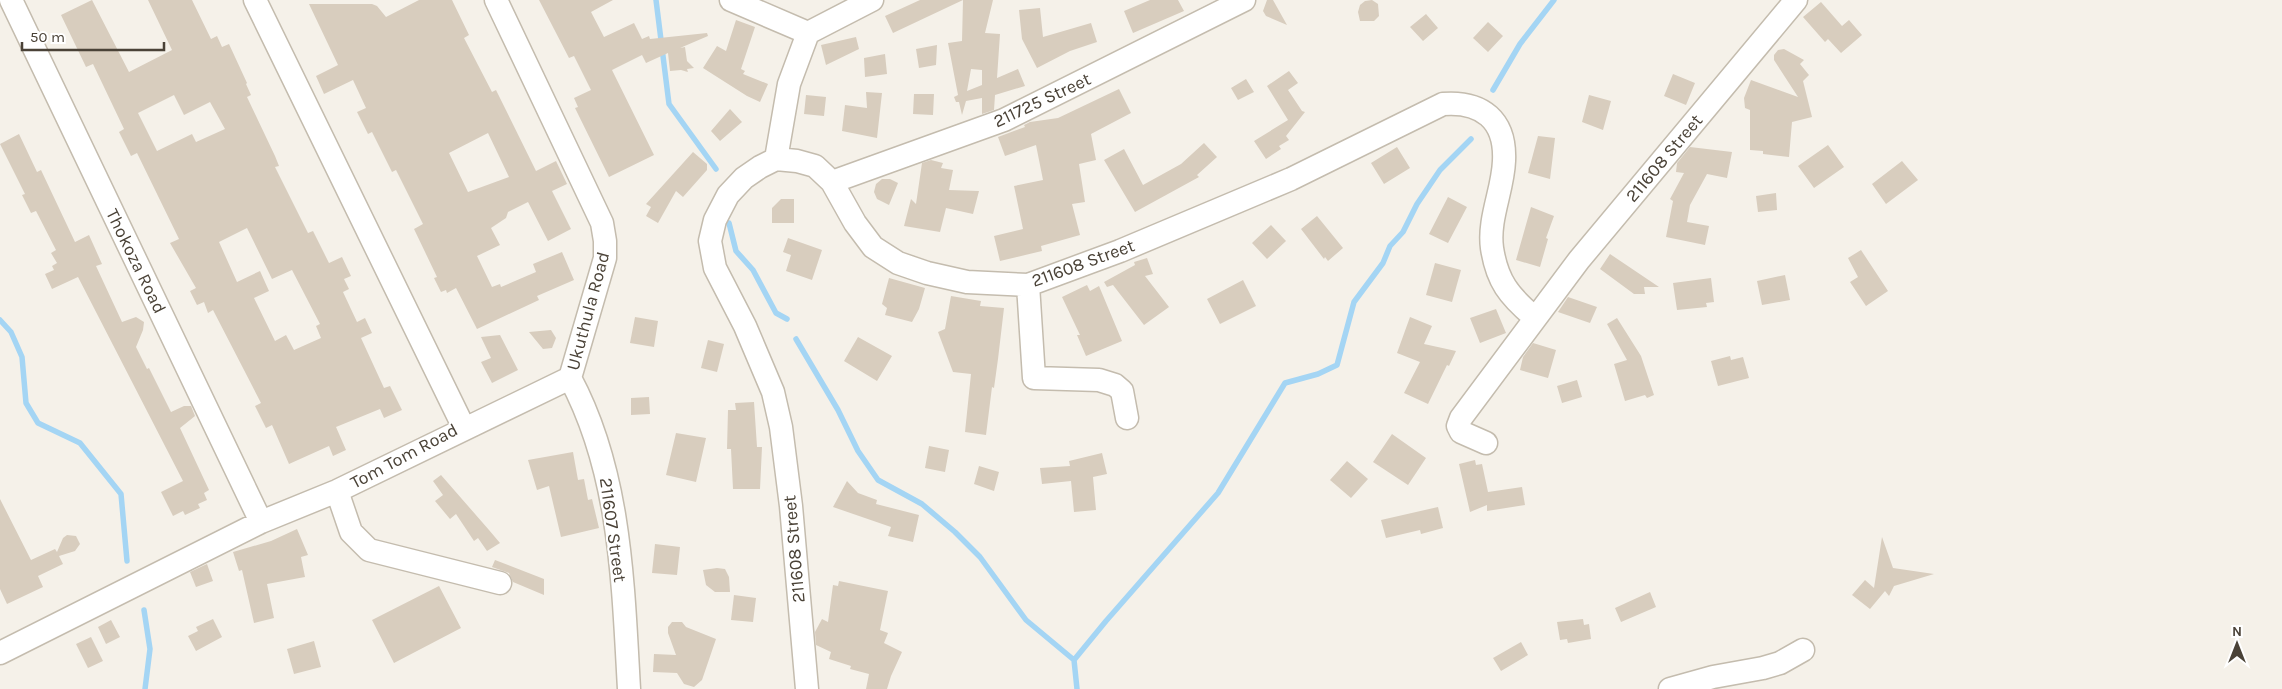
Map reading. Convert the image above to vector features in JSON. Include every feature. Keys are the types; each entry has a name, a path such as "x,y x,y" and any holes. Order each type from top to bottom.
{"street":[{"name":"Thokoza Road","path":"11,0 261,522"},
{"name":"Tom Tom Road","path":"0,653 261,522 337,491 464,428 255,0"},
{"name":"Ukuthula Road","path":"464,428 524,402 570,378 605,258 606,241 602,223 496,0"},
{"path":"731,0 808,33"},
{"path":"776,160 789,84 808,33 872,0"},
{"name":"211725 Street","path":"832,182 1004,120 1244,0"},
{"name":"211608 Street","path":"1486,443 1461,432 1458,422 1534,317 1585,252 1796,0"},
{"name":"211608 Street","path":"807,689 791,506 781,427 773,392 745,326 715,268 710,240 715,220 728,195 744,178 760,167 776,160 797,161 815,166 832,182 854,223 873,247 898,263 927,273 967,282 1028,285 1120,251 1291,179 1443,104 1460,102 1473,105 1490,114 1497,125 1504,161 1492,227 1494,258 1499,278 1512,299 1534,317"},
{"path":"1028,285 1034,378 1109,382 1122,390 1127,418"},
{"name":"211607 Street","path":"570,378 580,396 609,483 616,526 629,689"},
{"path":"337,491 351,532 369,550 500,583"},
{"path":"1670,689 1713,677 1763,668 1780,663 1803,650"}],"building":[{"path":"92,0 129,72 172,50 148,0 192,0 211,39 217,36 222,47 229,44 247,83 251,95 247,97 279,166 275,167 308,233 313,231 329,263 342,257 351,276 344,279 349,289 343,292 357,322 365,318 372,333 361,338 384,388 390,386 402,410 384,418 380,409 336,427 346,450 333,456 329,446 289,464 272,425 266,428 255,406 261,403 213,310 208,313 204,302 197,305 190,291 196,288 170,243 179,239 137,153 131,156 119,132 124,129 93,64 86,67 61,15","holes":["174,95 184,115 210,102 225,129 196,142 192,134 157,151 138,113","247,228 272,279 292,270 320,324 316,326 321,338 294,350 286,335 275,341 254,298 269,291 260,271 237,282 219,242"]},
{"path":"419,0 452,0 469,35 464,38 492,92 496,90 536,171 556,161 567,184 552,191 571,229 548,241 528,202 508,212 506,218 491,228 500,245 477,256 492,287 500,284 501,287 536,272 533,264 562,252 574,280 537,296 539,300 477,329 456,288 447,293 446,290 441,292 434,278 437,277 414,229 423,224 396,170 392,172 372,132 368,134 357,112 366,108 353,80 324,94 316,76 338,65 309,4 372,4 377,6 386,17","holes":["488,133 509,177 468,192 449,153"]},
{"path":"539,0 613,0 591,12 604,37 634,23 642,39 649,36 650,39 707,33 708,36 680,48 685,47 687,61 694,68 687,69 688,72 681,70 670,71 668,53 646,63 642,55 612,70 654,155 609,177 575,108 578,107 574,98 591,90 574,56 569,58"},
{"path":"920,0 963,0 893,33 885,16"},
{"path":"963,0 993,0 985,33 1000,34 997,78 1018,69 1025,86 995,95 994,110 982,114 982,98 966,101 962,115 959,102 956,102 954,97 958,95 948,43 962,41","holes":["971,69 982,70 982,85 967,91"]},
{"path":"1150,0 1178,0 1184,11 1133,33 1124,11"},
{"path":"1267,0 1273,0 1287,25 1266,16 1263,11"},
{"path":"1372,0 1378,4 1379,16 1374,21 1360,21 1358,12 1360,5 1365,1"},
{"path":"1821,2 1842,26 1849,20 1862,35 1841,53 1828,39 1825,42 1803,17"},
{"path":"1040,8 1043,37 1091,23 1097,42 1070,51 1037,68 1022,39 1019,10"},
{"path":"1426,14 1438,28 1423,41 1410,27"},
{"path":"736,20 755,27 741,69 745,71 743,74 768,84 760,102 747,96 703,68 717,46 726,51"},
{"path":"1488,22 1503,36 1488,52 1473,38"},
{"path":"856,37 859,49 826,65 821,45"},
{"path":"937,45 936,65 919,68 916,49"},
{"path":"1784,49 1804,60 1800,64 1809,75 1803,81 1812,117 1792,122 1789,157 1763,154 1763,151 1750,150 1750,110 1745,108 1744,98 1751,80 1798,97 1774,60 1774,55 1778,50"},
{"path":"885,54 887,74 865,77 864,58"},
{"path":"1289,71 1298,83 1288,90 1302,111 1305,112 1286,136 1289,140 1279,146 1281,149 1266,159 1254,141 1288,120 1267,86"},
{"path":"1673,74 1695,83 1686,105 1664,96"},
{"path":"1246,79 1254,92 1238,100 1231,88"},
{"path":"1119,89 1131,113 1091,134 1096,160 1079,164 1085,202 1072,204 1080,235 1041,246 1042,251 1000,261 994,236 1023,229 1014,186 1043,180 1036,145 1005,156 998,137 1025,127 1024,125 1030,122 1058,118"},
{"path":"866,92 882,93 877,138 842,131 845,105 867,108"},
{"path":"914,94 934,94 933,115 913,114"},
{"path":"806,95 826,97 824,116 804,114"},
{"path":"1589,95 1611,101 1603,130 1582,122"},
{"path":"730,109 742,122 720,141 711,131"},
{"path":"19,134 37,172 41,170 75,242 89,235 102,264 96,266 122,322 136,317 144,322 136,347 171,412 184,406 191,406 195,416 180,428 209,490 204,493 207,500 198,504 200,508 185,515 183,511 173,516 161,492 183,481 78,277 52,289 45,274 54,270 52,266 57,263 51,253 56,250 36,211 31,213 22,195 25,194 0,144"},
{"path":"1538,136 1555,138 1550,179 1528,173"},
{"path":"1204,143 1217,157 1197,175 1199,177 1135,212 1104,160 1124,149 1143,185 1181,164"},
{"path":"1828,145 1844,167 1814,188 1798,166"},
{"path":"1397,147 1410,168 1384,184 1371,163"},
{"path":"1690,147 1732,152 1727,178 1707,174 1690,205 1687,222 1709,226 1705,245 1666,237 1673,201 1670,199 1684,173 1676,172 1677,163"},
{"path":"693,152 707,164 707,170 683,197 676,191 658,223 646,216 651,207 646,204"},
{"path":"931,160 943,163 941,168 953,170 949,190 979,191 973,214 946,208 940,232 904,226 911,199 916,204 922,163"},
{"path":"1902,161 1918,180 1886,204 1872,184"},
{"path":"882,179 890,179 898,183 889,205 877,199 874,192 876,184"},
{"path":"1776,193 1777,210 1758,212 1756,196"},
{"path":"1448,197 1467,207 1448,243 1429,234"},
{"path":"781,199 794,199 794,223 772,223 772,208"},
{"path":"1531,207 1554,216 1546,238 1548,239 1540,267 1516,260"},
{"path":"1317,216 1343,248 1328,261 1325,257 1324,259 1301,229"},
{"path":"1271,225 1286,241 1267,259 1252,243"},
{"path":"788,238 822,250 812,280 786,271 791,255 783,252"},
{"path":"1861,250 1888,291 1866,306 1850,282 1858,277 1848,258"},
{"path":"1610,254 1659,287 1644,287 1645,294 1634,294 1600,269"},
{"path":"1147,258 1153,274 1145,276 1169,307 1144,325 1113,285 1107,287 1104,282 1135,265 1134,262"},
{"path":"1435,263 1461,270 1452,302 1426,295"},
{"path":"1785,275 1790,300 1762,305 1757,281"},
{"path":"889,278 925,288 919,309 912,322 885,315 887,308 882,304"},
{"path":"1711,278 1714,302 1706,303 1707,307 1677,310 1673,283"},
{"path":"1243,280 1256,306 1220,324 1207,299"},
{"path":"1087,285 1090,291 1099,286 1122,341 1086,356 1077,335 1080,335 1062,297"},
{"path":"951,296 981,301 980,306 1004,308 986,435 965,432 971,374 953,372 938,332 945,329"},
{"path":"1568,297 1597,307 1590,323 1558,312"},
{"path":"1496,309 1506,333 1480,343 1470,318"},
{"path":"635,317 658,321 654,347 630,343"},
{"path":"1410,317 1432,326 1424,344 1456,351 1428,404 1404,393 1420,362 1397,353"},
{"path":"1617,318 1641,356 1654,395 1647,398 1645,395 1625,401 1614,364 1627,360 1607,324"},
{"path":"551,330 556,338 552,348 543,349 529,332"},
{"path":"500,335 518,370 492,383 481,362 491,358 481,337"},
{"path":"858,337 892,356 877,381 844,361"},
{"path":"708,340 724,344 717,372 701,368"},
{"path":"1533,343 1556,350 1548,378 1520,370 1523,357"},
{"path":"1730,356 1731,360 1743,357 1749,378 1718,386 1711,361"},
{"path":"1577,380 1582,397 1562,403 1557,386"},
{"path":"649,397 650,414 631,415 631,398"},
{"path":"754,402 757,447 762,447 760,489 733,489 731,449 727,449 728,410 736,410 735,403"},
{"path":"676,433 706,438 696,482 666,475"},
{"path":"1392,434 1426,458 1408,485 1373,462"},
{"path":"929,446 949,450 945,472 925,468"},
{"path":"573,452 578,480 584,479 588,500 592,499 599,528 561,537 549,486 537,490 528,460"},
{"path":"1102,453 1107,474 1093,477 1096,510 1074,512 1071,481 1042,484 1040,468 1070,466 1069,461"},
{"path":"1475,460 1476,465 1482,464 1488,492 1522,487 1525,505 1487,511 1487,505 1470,512 1459,464"},
{"path":"1347,461 1368,479 1351,498 1330,480"},
{"path":"979,466 999,472 994,491 974,484"},
{"path":"441,475 500,543 487,551 478,538 474,541 456,514 450,519 435,501 443,495 433,481"},
{"path":"847,481 858,493 877,500 876,504 919,515 913,542 888,536 891,527 833,507"},
{"path":"0,499 31,560 55,549 57,552 63,538 67,535 76,536 80,544 75,551 59,556 63,564 38,576 43,587 7,604 0,589"},
{"path":"1438,507 1443,528 1421,534 1420,530 1386,538 1381,520"},
{"path":"297,529 308,555 301,557 305,577 267,584 274,618 254,623 242,570 239,571 233,552 271,541"},
{"path":"1882,537 1893,568 1934,574 1894,586 1889,596 1885,591 1870,609 1852,595 1865,580 1874,588"},
{"path":"655,544 680,547 677,575 652,573"},
{"path":"495,560 544,579 544,595 513,582 509,573 492,567"},
{"path":"207,564 213,581 196,587 190,572"},
{"path":"725,569 729,577 730,592 715,592 706,585 703,570"},
{"path":"839,581 888,591 880,630 888,633 884,643 902,652 887,689 866,689 869,674 850,669 851,666 829,659 831,652 816,645 815,632 822,619 828,622 833,585 838,586"},
{"path":"439,586 461,628 394,663 372,620"},
{"path":"1650,592 1656,607 1621,622 1615,608"},
{"path":"734,595 756,598 753,622 731,620"},
{"path":"213,619 222,637 196,651 188,636 198,631 196,627"},
{"path":"1583,619 1584,625 1589,624 1591,639 1568,643 1567,639 1560,640 1557,622"},
{"path":"111,620 120,637 106,644 98,627"},
{"path":"672,622 682,622 686,627 716,639 702,680 694,687 684,684 677,673 653,672 654,654 676,655 668,633 668,627"},
{"path":"91,637 103,661 88,668 76,644"},
{"path":"314,641 321,667 294,674 287,649"},
{"path":"1521,642 1528,655 1501,671 1493,658"}],"waterway":[{"path":"656,0 669,104 716,169"},
{"path":"1493,90 1520,44 1554,0"},
{"path":"1077,689 1074,660 1218,493 1285,383 1318,374 1337,365 1354,302 1383,263 1390,246 1403,232 1417,204 1440,170 1471,139"},
{"path":"729,223 736,251 753,270 776,313 787,319"},
{"path":"0,320 11,332 22,357 26,403 38,423 80,443 121,494 127,561"},
{"path":"796,339 838,410 858,451 878,480 922,504 955,532 980,557 1026,620 1074,660"},
{"path":"144,610 150,649 145,689"}]}
